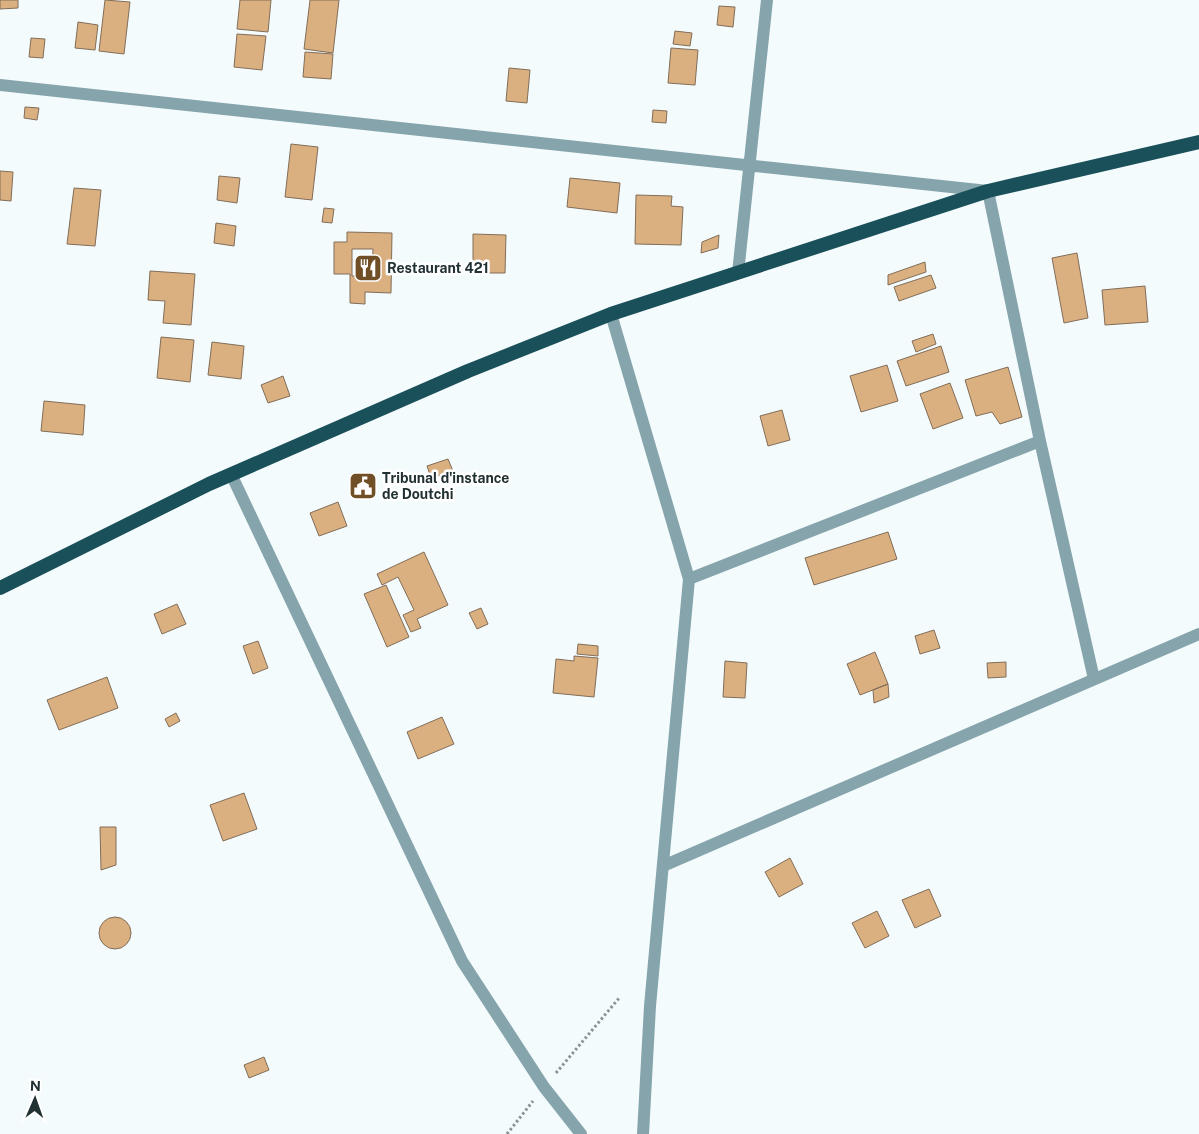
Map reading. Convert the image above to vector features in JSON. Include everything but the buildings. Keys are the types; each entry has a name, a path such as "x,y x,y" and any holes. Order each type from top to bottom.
{"highway":[{"path":"0,588 231,474 468,371 611,314 988,192 1199,142"}],"street":[{"path":"738,273 767,0"},
{"path":"0,86 988,192 1040,441 1094,680"},
{"path":"611,314 689,579 650,1006 643,1134"},
{"path":"689,579 1040,441"},
{"path":"231,474 462,961 544,1087 581,1134"},
{"path":"663,866 1199,634"}],"path":[{"path":"506,1134 620,997"}],"place":[{"name":"Restaurant 421","path":"368,268"},
{"name":"Tribunal d'instance de Doutchi","path":"363,486"}]}
